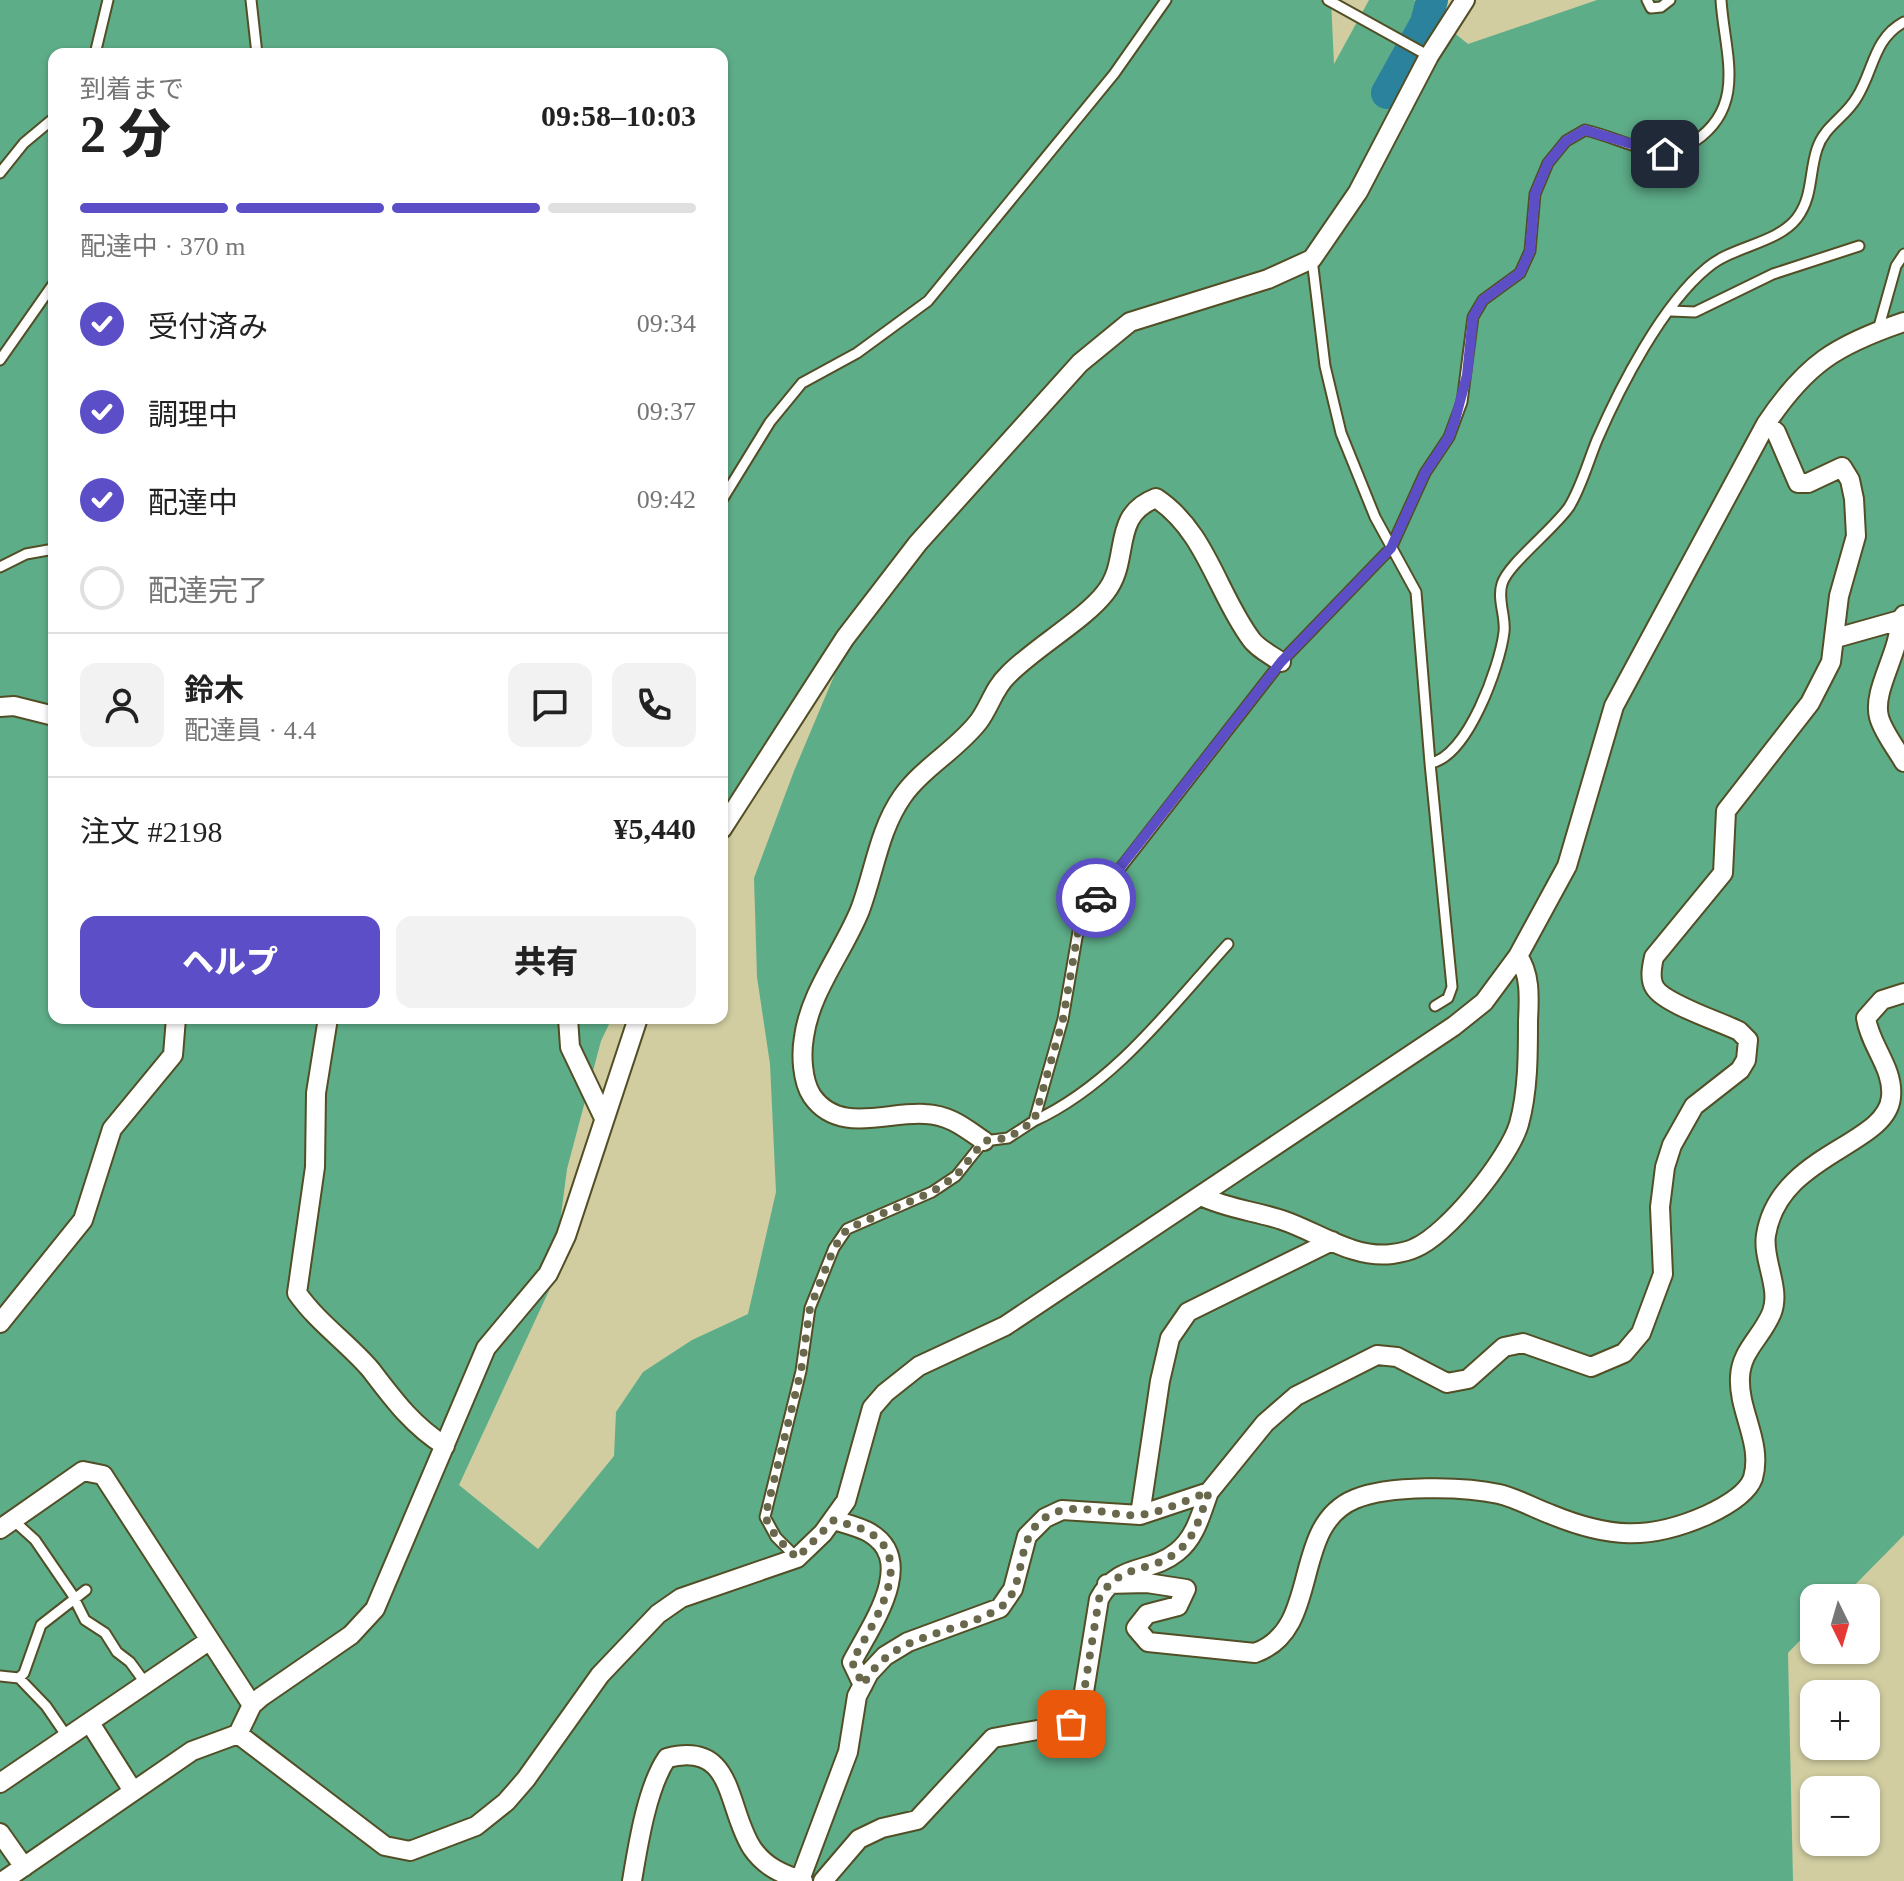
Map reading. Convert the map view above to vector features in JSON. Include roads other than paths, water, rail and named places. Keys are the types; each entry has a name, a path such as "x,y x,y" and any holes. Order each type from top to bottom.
{"street":[{"path":"728,820 845,638 918,543 1080,363 1130,322 1268,279 1312,259 1358,192 1429,56 1465,0"},
{"path":"238,1734 385,1846 410,1851 433,1845 476,1826 506,1802 600,1675 658,1614 681,1598 797,1558 834,1520 846,1501 872,1408 885,1393 919,1366 1005,1326 1454,1026 1484,1002 1518,956 1567,866 1614,706 1766,424 1793,384 1834,351 1904,322"},
{"path":"823,1881 859,1839 882,1828 917,1820 993,1738 1071,1724 1082,1704 1099,1599 1107,1584 1123,1573 1176,1554 1192,1536 1209,1492 1265,1423 1296,1396 1361,1360 1377,1355 1397,1357 1434,1379 1460,1382 1479,1371 1504,1347 1523,1343 1591,1367 1613,1361 1641,1333 1663,1274 1661,1185 1672,1145 1694,1106 1740,1070 1750,1050 1748,1040 1739,1031 1666,998 1654,988 1651,974 1654,957 1723,873 1726,811 1810,703 1831,662 1839,596 1856,536 1850,480 1842,467 1808,483 1798,483 1776,432 1766,424"},
{"path":"984,1141 953,1119 925,1113 854,1119 831,1113 812,1096 805,1075 804,1037 809,1013 860,910 890,816 904,794 980,719 1007,675 1104,595 1118,572 1126,525 1132,512 1156,498 1172,509 1197,540 1252,641 1281,662"},
{"path":"1836,638 1902,617 1900,641 1877,701 1880,719 1904,762"},
{"path":"0,707 14,706 48,714"},
{"path":"1201,1196 1225,1207 1282,1220 1365,1254 1390,1254 1415,1248 1446,1226 1507,1151 1519,1123 1528,1055 1529,992 1526,967 1518,956"},
{"path":"1107,1584 1147,1583 1186,1589 1178,1606 1147,1614 1136,1628 1148,1642 1255,1653 1270,1647 1287,1630 1301,1600 1309,1559 1318,1537 1345,1503 1361,1497 1412,1489 1500,1494 1580,1527 1642,1535 1692,1521 1741,1494 1752,1480 1755,1457 1740,1376 1744,1355 1772,1312 1774,1295 1765,1237 1770,1221 1794,1180 1808,1166 1870,1131 1886,1113 1892,1099 1890,1076 1872,1040 1866,1018 1882,1000 1904,993"},
{"path":"0,1323 83,1220 112,1129 173,1055 176,1024"},
{"path":"327,1024 316,1093 315,1167 297,1293 370,1370 386,1395 423,1432 445,1446"},
{"path":"568,1024 570,1047 603,1116"},
{"path":"3,1881 192,1751 238,1734 252,1705 351,1635 375,1609 486,1348 548,1274 566,1236 603,1116 636,1024"},
{"path":"1140,1515 1163,1367 1170,1338 1188,1312 1332,1241"},
{"path":"7,1524 83,1471 103,1475 252,1705"},
{"path":"632,1881 640,1835 657,1773 667,1758 686,1753 703,1756 719,1768 751,1847 766,1864 779,1874 801,1880 848,1752 857,1696 885,1656 908,1642 1000,1608 1013,1589 1027,1536 1045,1518 1062,1510 1140,1515 1209,1492"},
{"path":"834,1520 870,1533 887,1548 891,1569 888,1590 852,1662 863,1685"},
{"path":"0,1783 210,1640"},
{"path":"90,1723 133,1791"},
{"path":"0,1833 24,1867"}],"lane":[{"path":"96,48 108,0"},
{"path":"251,0 256,48"},
{"path":"728,490 770,422 802,383 857,353 928,301 1114,74 1166,0"},
{"path":"1328,0 1429,56"},
{"path":"1647,0 1651,8 1661,7 1670,0"},
{"path":"1034,1121 1063,1019 1080,920 1281,662 1391,548 1425,473 1449,437 1462,402 1473,317 1483,300 1520,273 1530,251 1535,194 1548,163 1566,141 1585,130 1665,154 1684,149 1702,136 1720,114 1731,87 1721,0"},
{"path":"1430,763 1442,761 1459,744 1493,676 1504,630 1501,586 1508,570 1549,534 1571,504 1615,398 1671,311 1708,266 1795,221 1807,201 1817,149 1827,128 1856,100 1875,51 1889,32 1904,22"},
{"path":"0,173 24,143 48,123"},
{"path":"1671,311 1695,312 1773,274 1859,246"},
{"path":"1878,331 1896,266 1904,254"},
{"path":"1312,259 1325,366 1341,433 1391,548 1416,592 1452,987 1448,998 1435,1006"},
{"path":"0,360 48,292"},
{"path":"0,567 26,554 48,550"},
{"path":"797,1558 776,1537 765,1517 801,1371 810,1308 822,1274 847,1229 932,1192 956,1176 984,1141 1008,1138 1034,1121 1071,1104 1149,1031 1228,944"},
{"path":"7,1524 35,1540 74,1597 85,1620 105,1633 117,1652 130,1662 146,1684"},
{"path":"19,1678 41,1625 86,1590"},
{"path":"0,1676 19,1678 46,1706 68,1738"}],"waterway":[{"path":"1387,93 1426,23 1432,0"}]}
